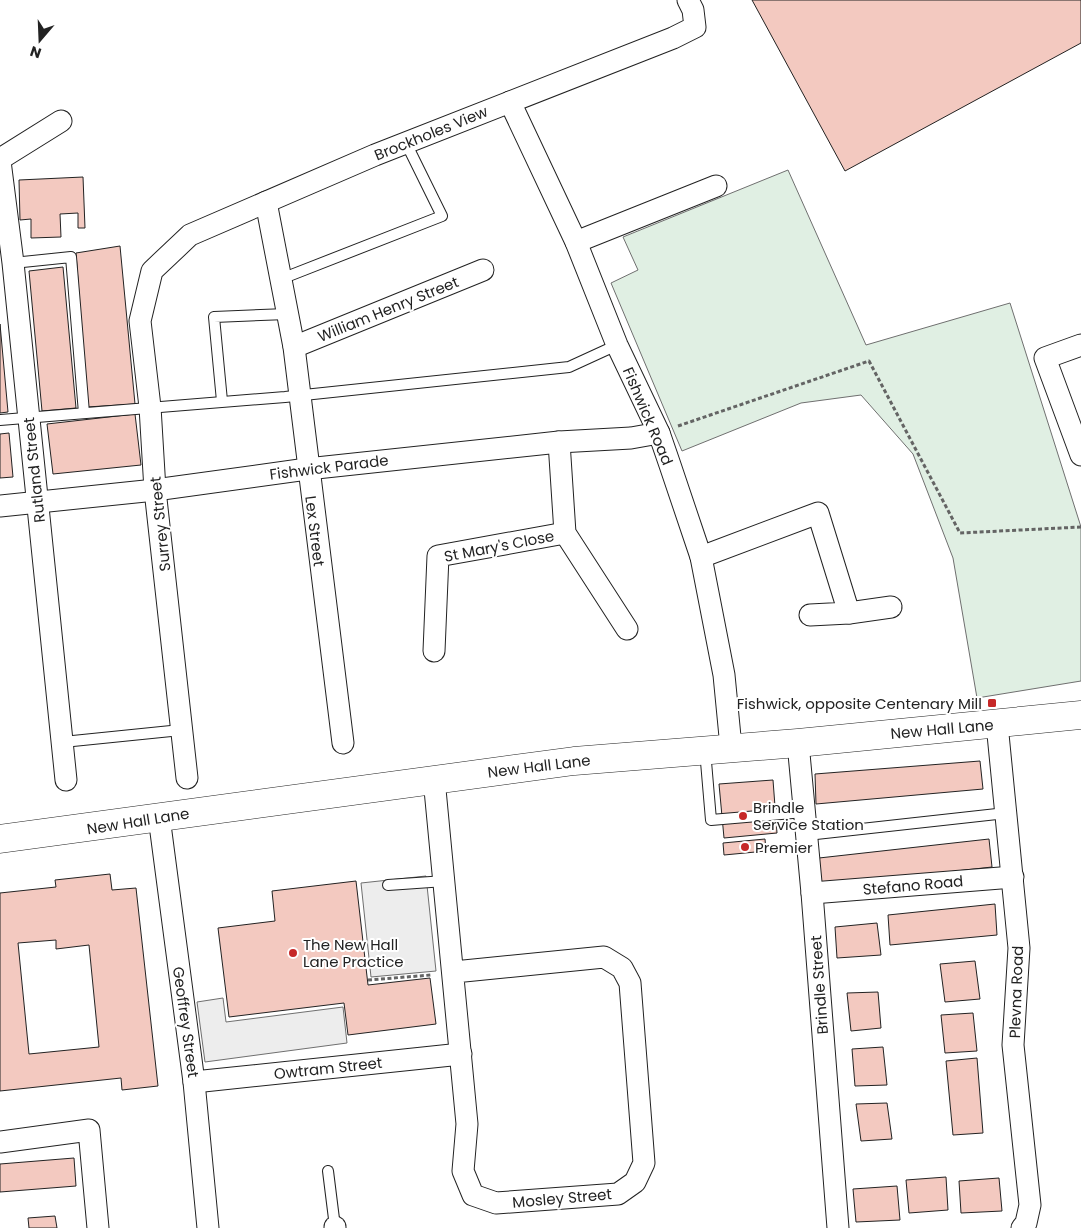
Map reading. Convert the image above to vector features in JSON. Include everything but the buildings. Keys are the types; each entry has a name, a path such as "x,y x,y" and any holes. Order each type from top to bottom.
{"highway":[{"name":"New Hall Lane","path":"0,839 74,831 159,817 574,761 798,743 1081,715"}],"street":[{"name":"Brockholes View","path":"152,271 190,235 406,143 673,38 695,27 693,10 688,0"},
{"name":"Fishwick Road","path":"510,102 576,242 618,345 659,433 701,557 724,676 718,748"},
{"path":"0,160 61,121"},
{"name":"Rutland Street","path":"0,160 5,233 13,263 66,780"},
{"path":"576,242 716,186"},
{"name":"Lex Street","path":"266,202 294,347 307,469 343,743"},
{"name":"William Henry Street","path":"294,347 483,270"},
{"name":"Surrey Street","path":"152,271 140,321 181,730 188,778"},
{"path":"1081,345 1045,358 1081,455"},
{"name":"Fishwick Parade","path":"0,506 156,490 307,469 559,442 631,438 659,433"},
{"name":"St Mary's Close","path":"559,442 565,533 627,629"},
{"path":"701,557 818,514 849,613"},
{"name":"St Mary's Close","path":"434,651 438,556 565,533"},
{"path":"810,614 849,613 891,607"},
{"name":"Plevna Road","path":"997,724 1019,948 1013,1044 1030,1205 1026,1226"},
{"name":"Brindle Street","path":"798,743 812,893 838,1228"},
{"name":"Mosley Street","path":"434,779 454,972 467,1124 463,1171 473,1195 496,1203 618,1194 635,1182 644,1163 630,983 622,968 604,956 454,972"},
{"name":"Geoffrey Street","path":"159,817 195,1037 194,1082 208,1228"},
{"name":"Stefano Road","path":"812,893 1013,876"},
{"name":"Owtram Street","path":"194,1082 461,1054"},
{"path":"0,1142 89,1130 98,1228"}],"lane":[{"path":"280,279 442,216 406,143"},
{"path":"13,263 71,257 84,413"},
{"path":"222,401 214,317 287,314"},
{"path":"0,420 299,396 569,366 618,345"},
{"path":"63,742 181,730"},
{"path":"718,748 711,820 804,812"},
{"path":"806,835 1006,813"},
{"path":"388,885 445,881"},
{"path":"328,1172 335,1228"}],"path":[{"path":"659,433 869,360 960,533 1081,527"},
{"path":"368,980 454,972"}],"green space":[{"path":"788,170 866,345 1010,303 1081,527 1081,681 977,698 953,558 913,454 861,395 801,403 682,451 611,283 638,270 623,237"}],"shaded area":[{"path":"426,876 436,971 371,977 361,883"},
{"path":"223,998 226,1022 343,1007 347,1043 205,1062 197,1002"}],"place":[{"name":"Fishwick, opposite Centenary Mill","path":"992,703"},
{"name":"Brindle Service Station","path":"743,816"},
{"name":"Premier","path":"745,847"},
{"name":"The New Hall Lane Practice","path":"293,953"}]}
